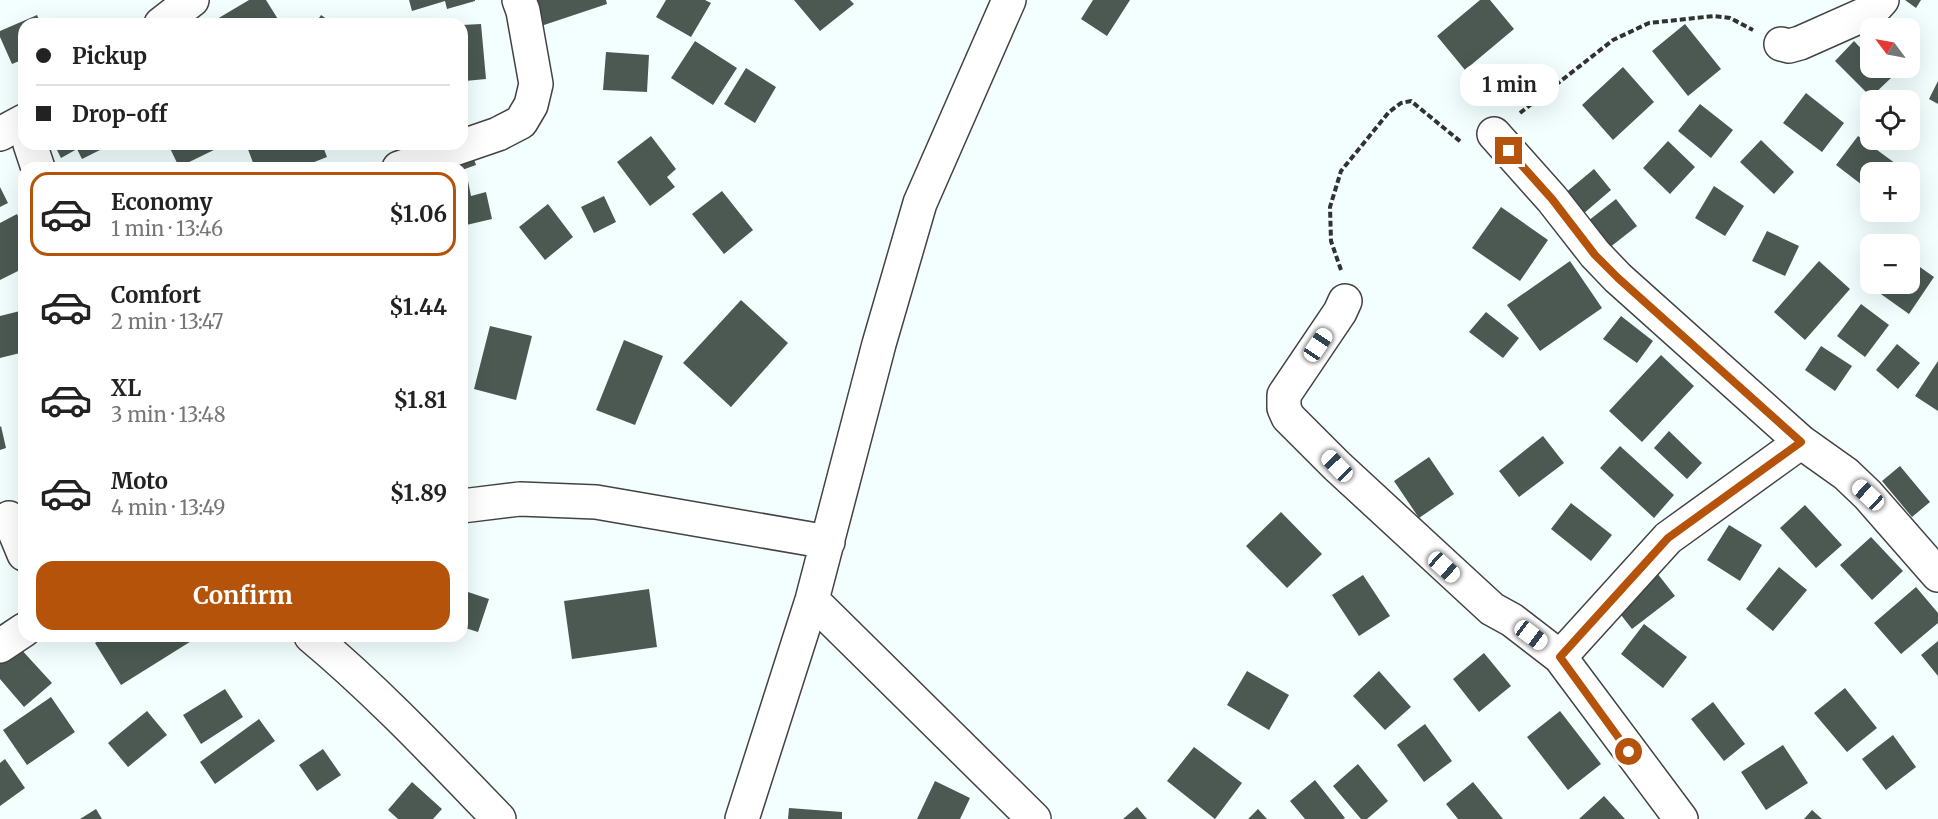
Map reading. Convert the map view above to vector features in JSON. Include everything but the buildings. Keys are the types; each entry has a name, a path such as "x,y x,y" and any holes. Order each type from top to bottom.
{"street":[{"path":"169,18 192,0"},
{"path":"468,144 498,134 521,122 531,105 536,84 519,0"},
{"path":"735,818 812,600 879,344 920,203 1009,0"},
{"path":"1780,44 1790,46 1800,43 1872,11 1882,0"},
{"path":"0,134 18,125"},
{"path":"1494,134 1552,199 1595,255 1618,278 1801,442 1846,474 1868,495 1938,574"},
{"path":"416,162 451,150"},
{"path":"1345,301 1284,395 1284,408 1288,417 1337,466 1492,609 1512,620 1560,657 1681,819"},
{"path":"1560,657 1668,538 1801,442"},
{"path":"468,505 520,499 596,502 828,542"},
{"path":"11,519 18,538"},
{"path":"812,600 1034,819"},
{"path":"0,646 18,634"},
{"path":"318,642 365,684 499,819"}],"path":[{"path":"1345,301 1346,289 1330,241 1330,207 1341,171 1389,112 1401,103 1411,101 1463,144 1472,145 1494,134 1612,40 1648,23 1714,16 1730,18 1780,44"}],"route":[{"path":"1509,151 1552,199 1595,255 1618,278 1801,442 1668,538 1560,657 1629,752"}]}
